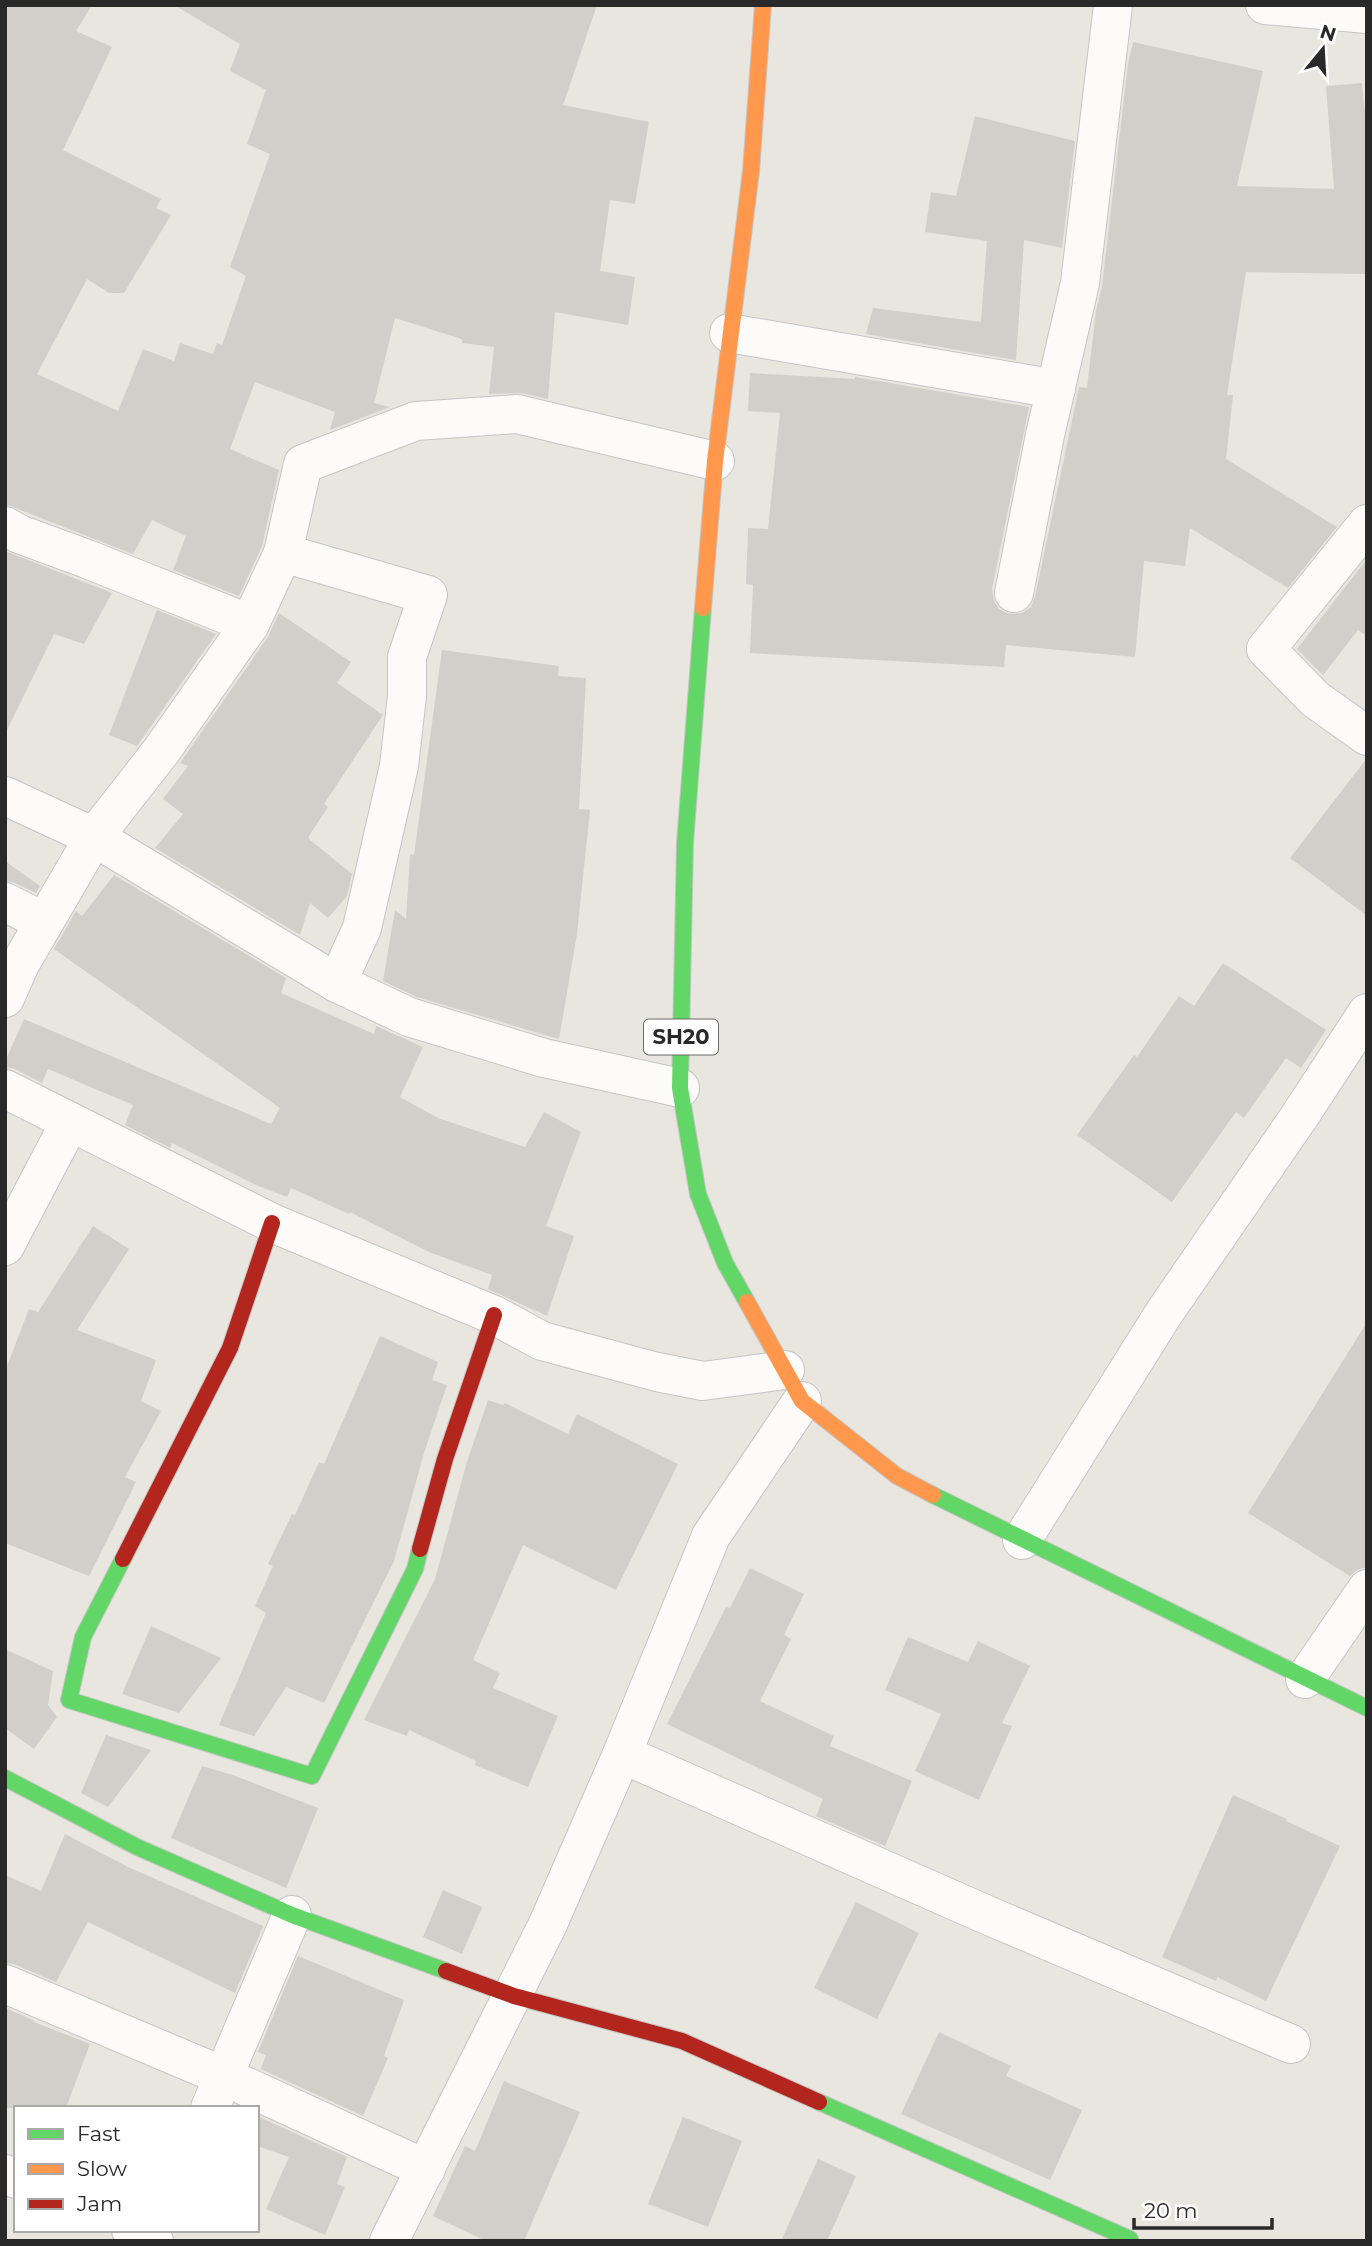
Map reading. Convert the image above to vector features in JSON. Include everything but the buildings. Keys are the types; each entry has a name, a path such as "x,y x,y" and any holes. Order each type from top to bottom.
{"street":[{"name":"SH20","path":"763,5 751,171 715,461 685,844 680,1088 698,1194 725,1263 794,1385 897,1476 1367,1708"},
{"path":"1014,593 1080,283 1113,5"},
{"path":"1265,5 1367,14"},
{"path":"729,333 1056,389"},
{"path":"5,998 20,964 94,837 162,750 250,624 283,553 303,464 416,421 517,414 715,461"},
{"path":"1367,524 1266,649 1315,699 1367,736"},
{"path":"5,526 19,534 250,624"},
{"path":"283,553 428,595 407,657 407,695 399,766 362,928 337,983"},
{"path":"5,796 94,837 337,983 410,1017 520,1051 680,1088"},
{"path":"5,902 44,922"},
{"path":"1022,1540 1164,1312 1299,1117 1367,1013"},
{"path":"5,1089 272,1223 494,1315 542,1340 703,1381 794,1385 711,1536 622,1755 554,1912 426,2169 395,2239"},
{"path":"5,1246 70,1122"},
{"path":"272,1223 230,1348 83,1637 69,1700 312,1776 415,1569 445,1459 494,1315"},
{"path":"1305,1679 1367,1589"},
{"path":"622,1755 1291,2045"},
{"path":"5,1778 137,1847 292,1915 514,1996 682,2041 1130,2239"},
{"path":"216,2092 292,1915"},
{"path":"5,1983 216,2092 254,2106"},
{"path":"259,2108 426,2169"},
{"path":"135,2232 154,2241"}],"traffic: fast":[{"path":"703,608 685,843 680,1088 698,1194 725,1263 747,1302"},
{"path":"933,1495 1367,1708"},
{"path":"123,1559 83,1637 69,1700 312,1776 415,1569 420,1549"},
{"path":"5,1778 137,1847 292,1915 446,1971"},
{"path":"819,2102 1130,2239"}],"traffic: slow":[{"path":"703,608 715,461 751,171 763,5"},
{"path":"747,1302 802,1401 897,1476 933,1495"}],"traffic: jam":[{"path":"123,1559 230,1348 272,1223"},
{"path":"420,1549 445,1459 494,1315"},
{"path":"446,1971 514,1996 682,2041 819,2102"}]}
